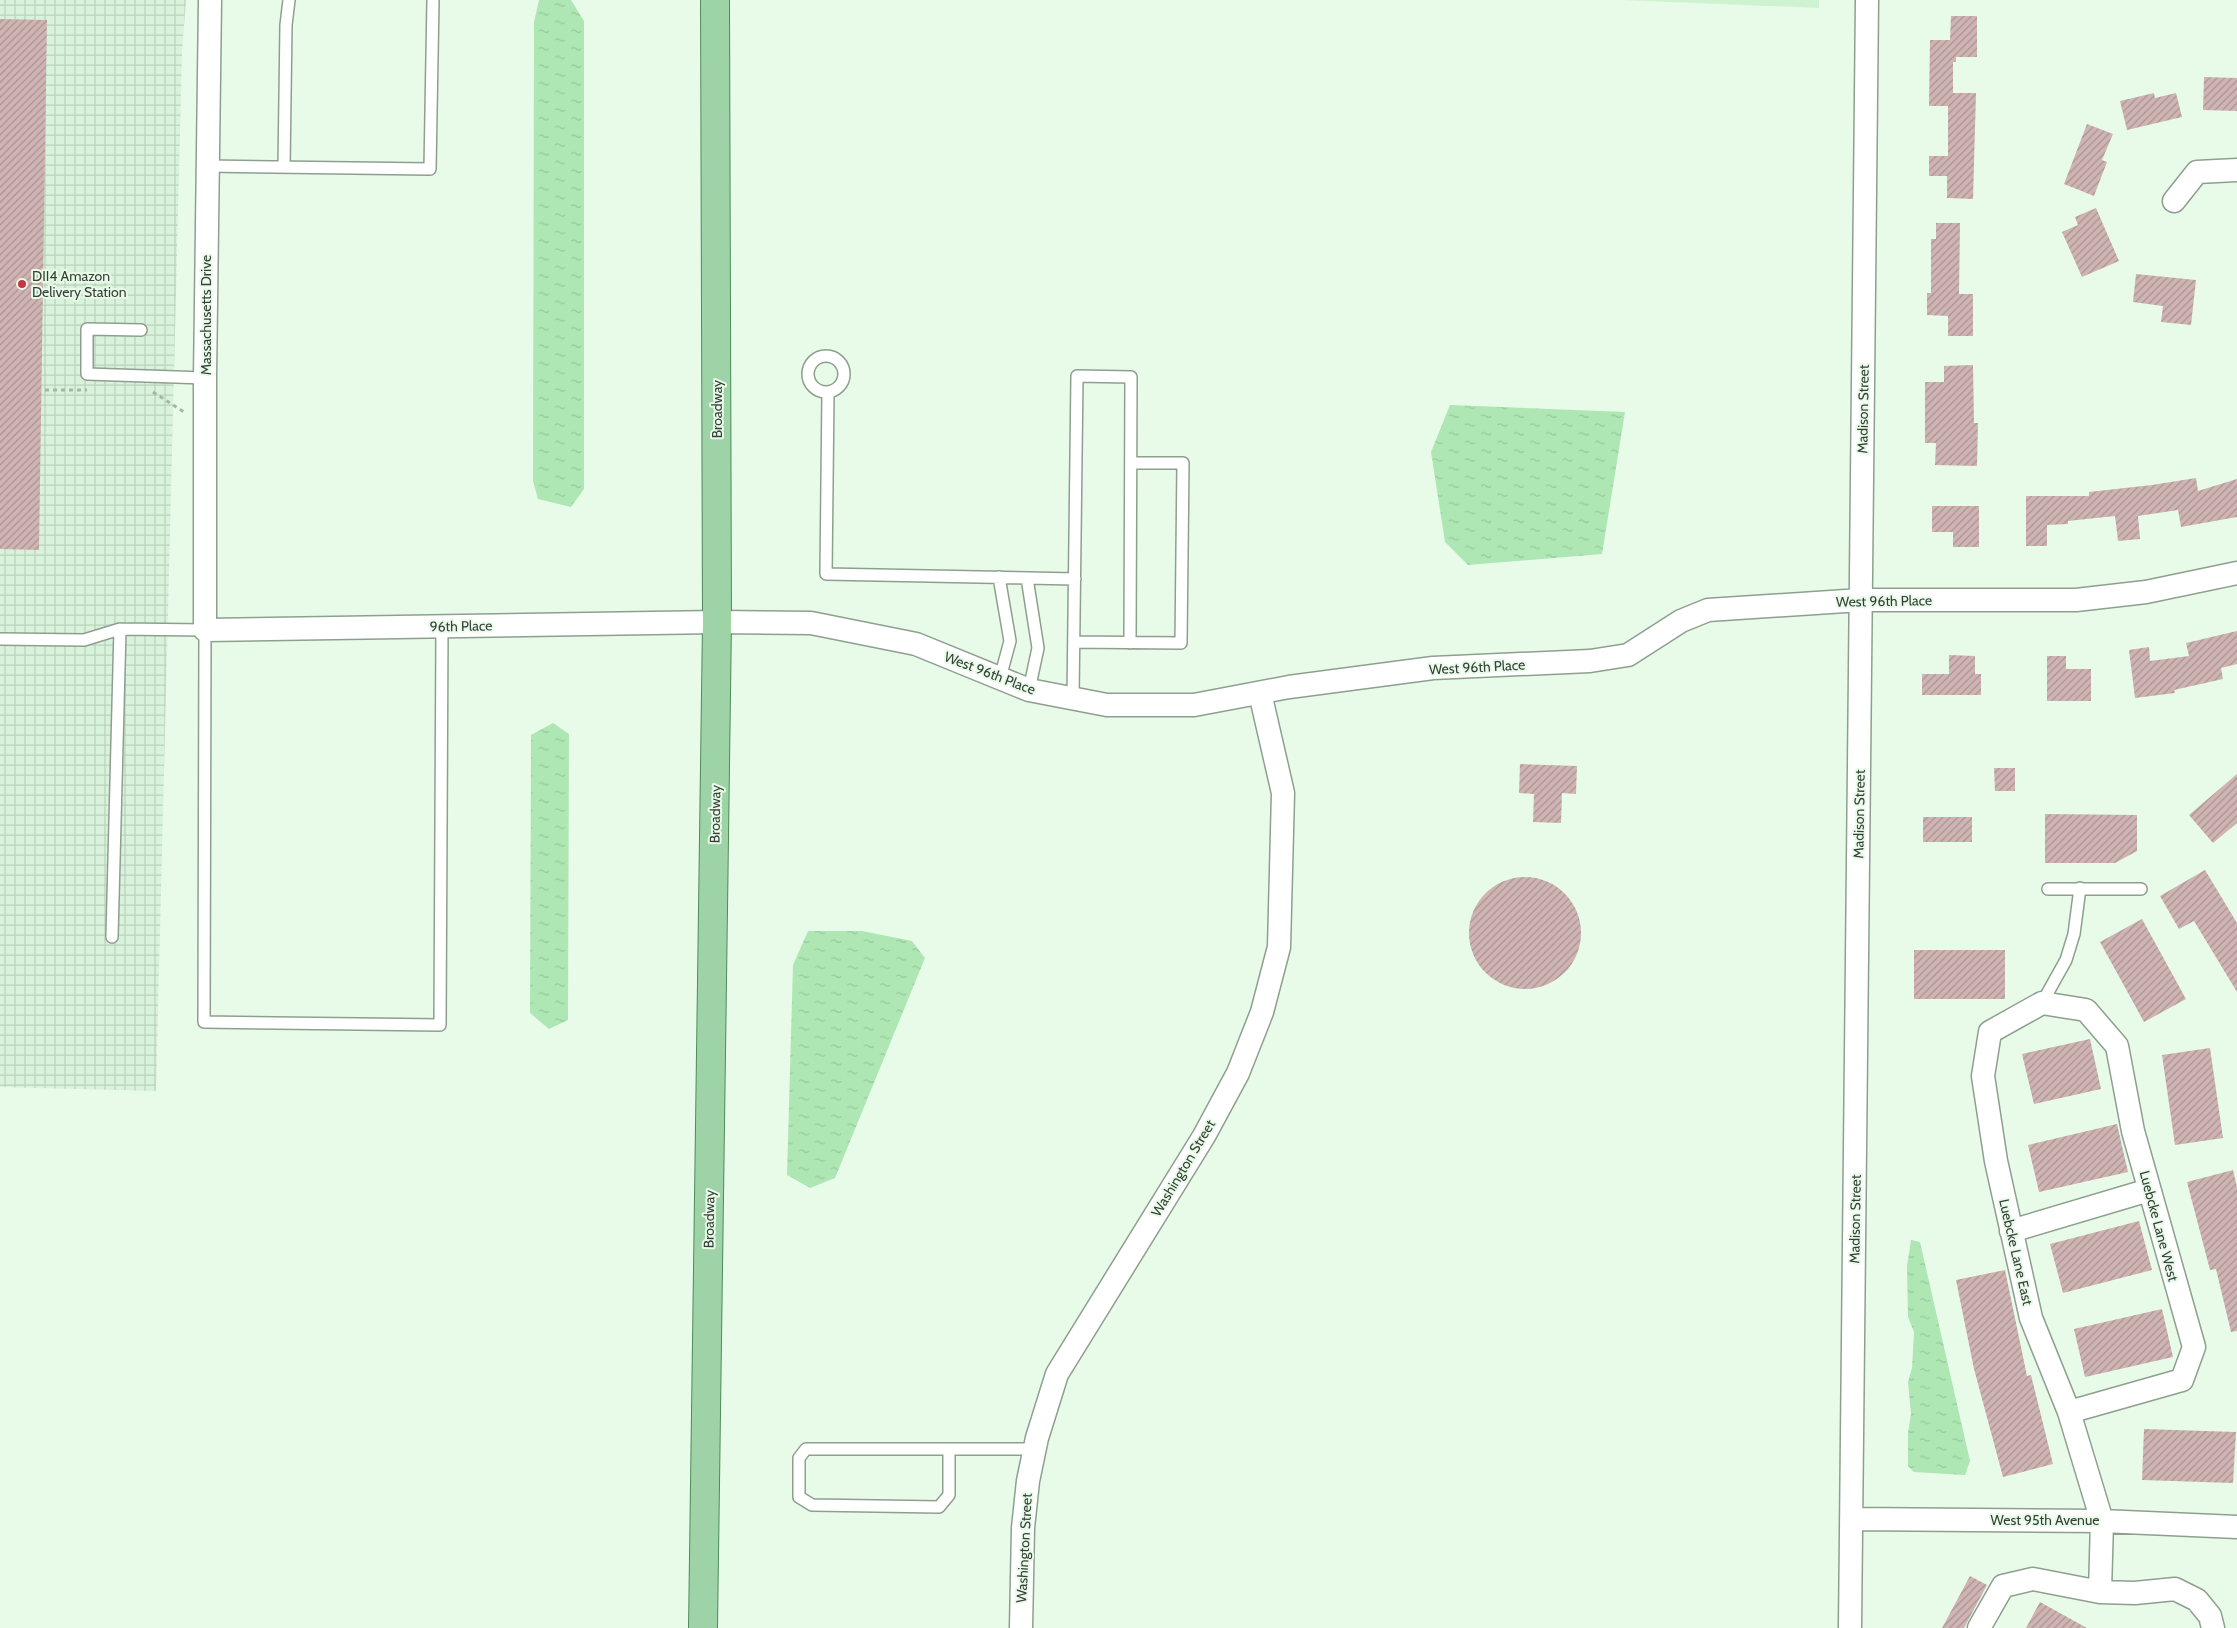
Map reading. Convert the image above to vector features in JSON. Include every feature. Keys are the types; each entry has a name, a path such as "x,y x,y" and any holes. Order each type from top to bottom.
{"main road":[{"name":"Broadway","path":"703,1628 717,622 715,0"}],"street":[{"name":"Massachusetts Drive","path":"205,630 205,378 210,0"},
{"name":"Madison Street","path":"1850,1628 1867,0"},
{"path":"2174,201 2197,172 2237,170"},
{"name":"West 96th Place","path":"717,622 811,623 916,644 1029,690 1107,705 1194,705 1260,693 1433,668 1590,661 1628,655 1681,621 1708,610 1861,600 2076,600 2146,592 2237,574"},
{"name":"96th Place","path":"205,630 717,622"},
{"name":"Washington Street","path":"1021,1628 1023,1528 1028,1481 1034,1449 1057,1374 1204,1136 1238,1073 1262,1012 1279,947 1283,793 1260,693"},
{"name":"Luebcke Lane West","path":"2042,1003 2086,1010 2117,1046 2133,1132 2194,1347 2182,1380 2069,1412"},
{"name":"Luebcke Lane East","path":"2042,1003 1990,1032 1983,1076 1996,1161 2031,1318 2069,1412 2102,1521 2100,1592"},
{"path":"2011,1231 2149,1190"},
{"name":"West 95th Avenue","path":"1852,1519 2102,1521 2237,1527"},
{"path":"1979,1628 2003,1586 2033,1579 2100,1592 2175,1589 2197,1600 2210,1616 2213,1628"}],"lane":[{"path":"284,167 286,25 289,0"},
{"path":"207,166 430,169 433,0"},
{"path":"141,330 87,329 87,374 205,378"},
{"path":"1073,698 1077,376 1132,377 1130,643"},
{"path":"828,392 826,574 1075,579"},
{"path":"1074,642 1181,643 1183,463 1131,463"},
{"path":"999,577 1010,640 1000,678"},
{"path":"1027,578 1038,648 1029,690"},
{"path":"0,638 84,640 120,629 205,630 204,1022 440,1025 442,626"},
{"path":"112,937 120,629"},
{"path":"2048,888 2141,889"},
{"path":"2042,1003 2066,960 2074,934 2080,888"},
{"path":"949,1449 949,1495 939,1507 812,1505 798,1497 799,1458 806,1449 949,1449 1034,1449"}],"path":[{"path":"45,390 94,390"},
{"path":"152,391 184,412"}],"shaded area":[{"path":"0,0 186,0 182,53 156,1091 0,1087"},
{"path":"1622,0 1819,0 1819,8"}],"water":[{"path":"539,0 571,0 584,21 584,489 571,507 538,499 533,481 534,22"},
{"path":"1450,405 1625,412 1602,554 1468,565 1445,542 1431,452"},
{"path":"553,723 569,734 568,1020 549,1029 530,1013 531,735"},
{"path":"808,931 862,931 912,941 925,958 835,1178 810,1188 787,1175 793,965"},
{"path":"1911,1240 1920,1242 1970,1461 1965,1475 1914,1472 1908,1466 1908,1433 1911,1414 1908,1382 1912,1368 1914,1332 1908,1317 1907,1266"}],"building":[{"path":"1951,16 1977,16 1977,57 1956,57 1956,62 1953,62 1953,93 1976,93 1973,199 1947,198 1947,176 1929,176 1929,156 1948,156 1948,106 1929,106 1930,40 1950,40"},
{"name":"DII4 Amazon Delivery Station","path":"0,19 47,20 39,550 0,549"},
{"path":"2204,77 2237,78 2237,111 2203,110"},
{"path":"2154,93 2155,98 2176,93 2182,117 2127,130 2120,101"},
{"path":"2087,124 2113,134 2102,160 2107,162 2094,196 2064,184"},
{"path":"2096,208 2119,261 2082,277 2062,232 2078,225 2075,217"},
{"path":"1936,223 1960,223 1959,294 1973,294 1973,336 1948,336 1948,316 1927,315 1927,293 1931,293 1931,239 1936,239"},
{"path":"2136,274 2196,280 2191,325 2161,322 2163,306 2133,302"},
{"path":"1973,365 1974,423 1978,423 1977,466 1935,465 1936,443 1925,443 1925,382 1944,382 1944,366"},
{"path":"2196,478 2198,491 2237,479 2237,517 2181,527 2178,510 2138,516 2140,539 2118,541 2115,516 2068,521 2068,524 2047,525 2047,546 2026,546 2026,496 2089,496 2089,492"},
{"path":"1932,506 1979,506 1979,547 1953,547 1953,532 1932,532"},
{"path":"2237,631 2237,664 2221,668 2223,679 2174,690 2175,693 2135,698 2129,650 2149,647 2150,661 2189,656 2186,643"},
{"path":"1949,655 1975,656 1975,674 1981,674 1981,695 1922,695 1922,674 1949,674"},
{"path":"2047,656 2066,656 2066,669 2091,669 2091,701 2047,701"},
{"path":"1520,764 1577,766 1576,794 1562,793 1561,823 1533,822 1534,794 1519,793"},
{"path":"1994,768 2015,768 2015,791 1995,791"},
{"path":"2237,774 2237,823 2213,843 2189,815"},
{"path":"2045,814 2137,815 2137,851 2115,863 2045,863"},
{"path":"1923,817 1972,817 1972,842 1923,842"},
{"path":"2205,870 2237,923 2237,992 2194,921 2179,929 2160,896"},
{"path":"1525,877 1546,881 1565,893 1577,912 1581,933 1577,954 1565,973 1546,985 1525,989 1504,985 1485,973 1473,954 1469,933 1473,912 1485,893 1504,881"},
{"path":"2142,919 2186,999 2144,1022 2100,942"},
{"path":"1914,950 2005,950 2005,999 1914,999"},
{"path":"2090,1039 2101,1089 2034,1104 2022,1054"},
{"path":"2210,1048 2223,1138 2175,1145 2162,1055"},
{"path":"2117,1124 2128,1172 2039,1192 2028,1145"},
{"path":"2233,1170 2237,1187 2237,1331 2231,1332 2216,1269 2210,1270 2187,1182"},
{"path":"2139,1221 2152,1270 2063,1293 2050,1244"},
{"path":"2005,1270 2027,1376 2031,1375 2053,1464 2003,1477 1974,1369 1956,1280"},
{"path":"2162,1309 2173,1357 2085,1377 2074,1329"},
{"path":"2144,1429 2236,1432 2233,1483 2142,1480"},
{"path":"1970,1576 1987,1585 1964,1628 1942,1628"},
{"path":"2040,1602 2087,1628 2026,1628"}],"place":[{"name":"DII4 Amazon Delivery Station","path":"22,284"}]}
